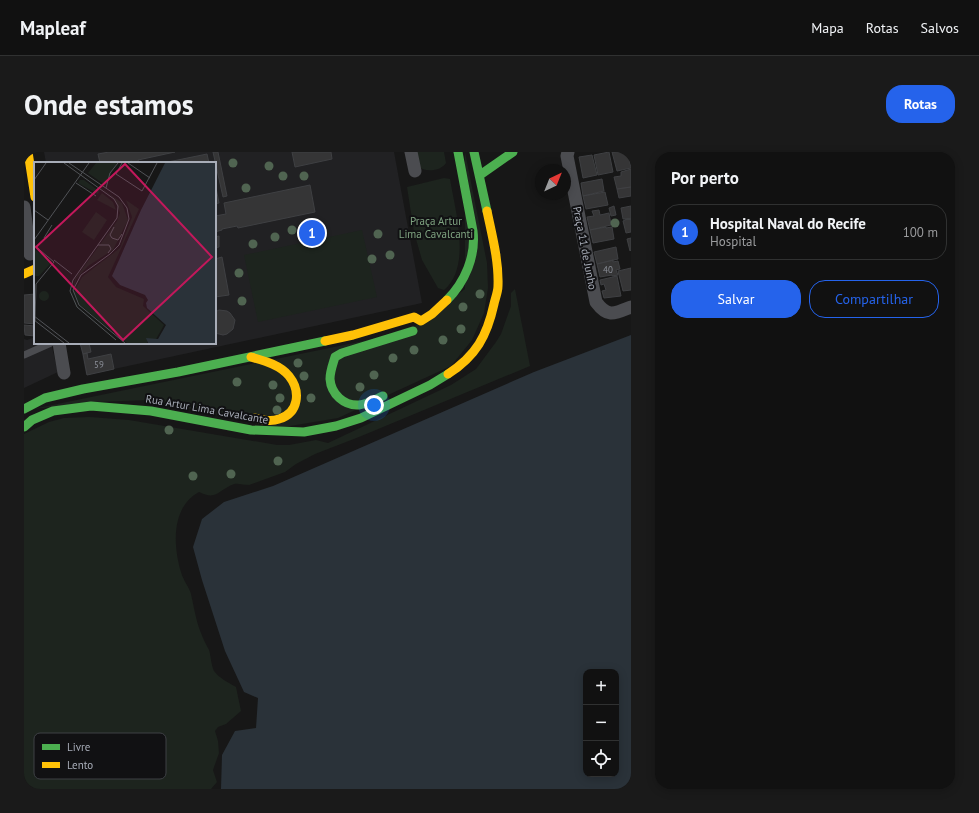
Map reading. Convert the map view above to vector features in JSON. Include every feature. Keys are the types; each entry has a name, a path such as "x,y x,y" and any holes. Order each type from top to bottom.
{"main road":[{"path":"28,152 34,191"},
{"path":"430,386 415,384 360,405 348,405 339,400 332,389 330,378 335,357 342,353 417,330 421,321 436,313 456,291 464,279 470,264 474,239 458,152"},
{"name":"Rua Artur Lima Cavalcante","path":"24,427 32,420 53,411 91,406 151,411 251,430 304,432 336,426 362,418 430,386 460,366 478,347 490,322 498,287 496,252 474,152"},
{"path":"480,174 514,152"},
{"path":"24,274 34,269"},
{"name":"Rua Artur Lima Cavalcante","path":"24,409 45,398 83,389 251,357 353,335 414,317 421,321"},
{"path":"248,417 271,421 285,417 291,413 295,407 297,393 294,383 283,371 272,364 251,357"},
{"path":"124,408 142,402"}],"street":[{"path":"411,152 415,171"},
{"name":"Praça 11 de Junho","path":"568,152 567,156 596,302 602,310 609,313 619,312 631,307"},
{"path":"24,207 30,254"},
{"path":"59,344 64,373"}],"lane":[{"path":"24,355 49,344"}],"shaded area":[{"path":"44,152 394,152 422,303 86,375 80,344 216,344 216,162 46,162"},
{"path":"631,335 631,789 221,789 222,755 235,731 256,728 258,698 244,692 225,651 193,547 202,519 224,502 273,486 534,372"},
{"path":"34,337 34,344 51,344 58,372 24,388 24,339 27,340"}],"green space":[{"path":"409,152 444,152 446,163 444,166 437,169 425,170 417,164"},
{"path":"465,152 487,263 488,288 484,313 472,340 451,366 338,418 278,428 150,400 95,402 33,409 407,332 465,289"},
{"name":"Praça Artur Lima Cavalcanti","path":"444,178 450,179 458,222 460,253 453,280 444,290 438,288 422,260 414,232 407,187"},
{"path":"362,230 377,297 258,322 244,255"},
{"path":"515,289 530,366 315,454 296,464 285,472 249,485 234,484 214,495 199,492 183,507 176,528 176,551 178,562 183,578 191,594 198,624 209,650 214,671 221,678 236,687 241,711 226,724 218,727 215,731 219,753 213,770 217,782 211,789 24,789 24,434 49,422 64,418 90,417 129,420 277,445 289,445 316,440 328,443 451,385 476,369 501,334 511,306 511,293"}],"building":[{"path":"109,152 175,152 138,160 139,162 100,162 98,154"},
{"path":"213,152 218,152 227,196 223,197"},
{"path":"292,152 331,152 332,159 295,167"},
{"path":"609,152 613,172 598,175 594,155"},
{"path":"612,152 628,152 631,168 617,171"},
{"path":"207,154 209,162 168,162"},
{"path":"592,155 597,175 583,178 579,157"},
{"path":"631,169 631,187 617,189 614,177 621,176 621,172"},
{"path":"602,179 604,191 583,196 581,183"},
{"path":"310,185 315,212 238,228 237,226 216,232 216,216 226,214 224,203"},
{"path":"631,187 631,196 619,198 617,189"},
{"path":"216,188 219,203 216,204"},
{"path":"605,192 608,205 586,209 583,196"},
{"path":"614,206 616,215 611,216 609,208"},
{"path":"631,206 631,219 623,219 621,208"},
{"path":"599,210 600,215 609,213 611,225 590,230 587,217 594,216 592,211"},
{"path":"631,219 631,232 626,233 623,221"},
{"path":"612,227 614,239 593,243 590,230"},
{"path":"219,236 219,247 216,248 216,237"},
{"path":"631,238 631,250 630,251 627,239"},
{"path":"616,247 618,259 597,264 594,252"},
{"path":"222,257 229,295 216,297 216,259"},
{"path":"613,260 613,262 618,261 620,269 616,270 618,275 600,277 597,264"},
{"path":"631,268 631,290 623,291 618,271"},
{"path":"617,276 621,296 604,298 602,291 606,290 604,284 601,285 600,280"},
{"path":"34,294 34,324 24,323 24,295"},
{"path":"219,310 227,311 235,320 233,329 227,334 223,335 216,333 216,312"},
{"path":"24,325 34,326 34,336 25,335"},
{"path":"80,344 89,344 91,352 83,354"},
{"path":"87,353 88,359 111,354 114,369 87,375 83,354"}],"traffic: fast":[{"path":"447,300 464,277 473,250 473,231 458,152"},
{"path":"474,152 487,211"},
{"path":"480,175 513,152"},
{"path":"383,396 369,403 359,405 353,405 339,398 333,390 330,379 335,357 342,353 413,331"},
{"path":"24,409 45,398 83,389 178,372 325,341"},
{"path":"24,427 32,420 53,411 91,406 151,411 251,430 304,432 336,426 361,418 430,385 448,374"}],"traffic: slow":[{"path":"28,152 34,191"},
{"path":"448,374 466,360 479,344 488,326 497,293 498,277 496,258 487,211"},
{"path":"24,274 34,269"},
{"path":"325,341 353,335 414,317 421,321 432,314 447,300"},
{"path":"251,357 272,364 285,372 293,382 296,395 294,407 286,416 273,420 255,418"}],"place":[{"name":"Hospital Naval do Recife","path":"312,233"}]}
